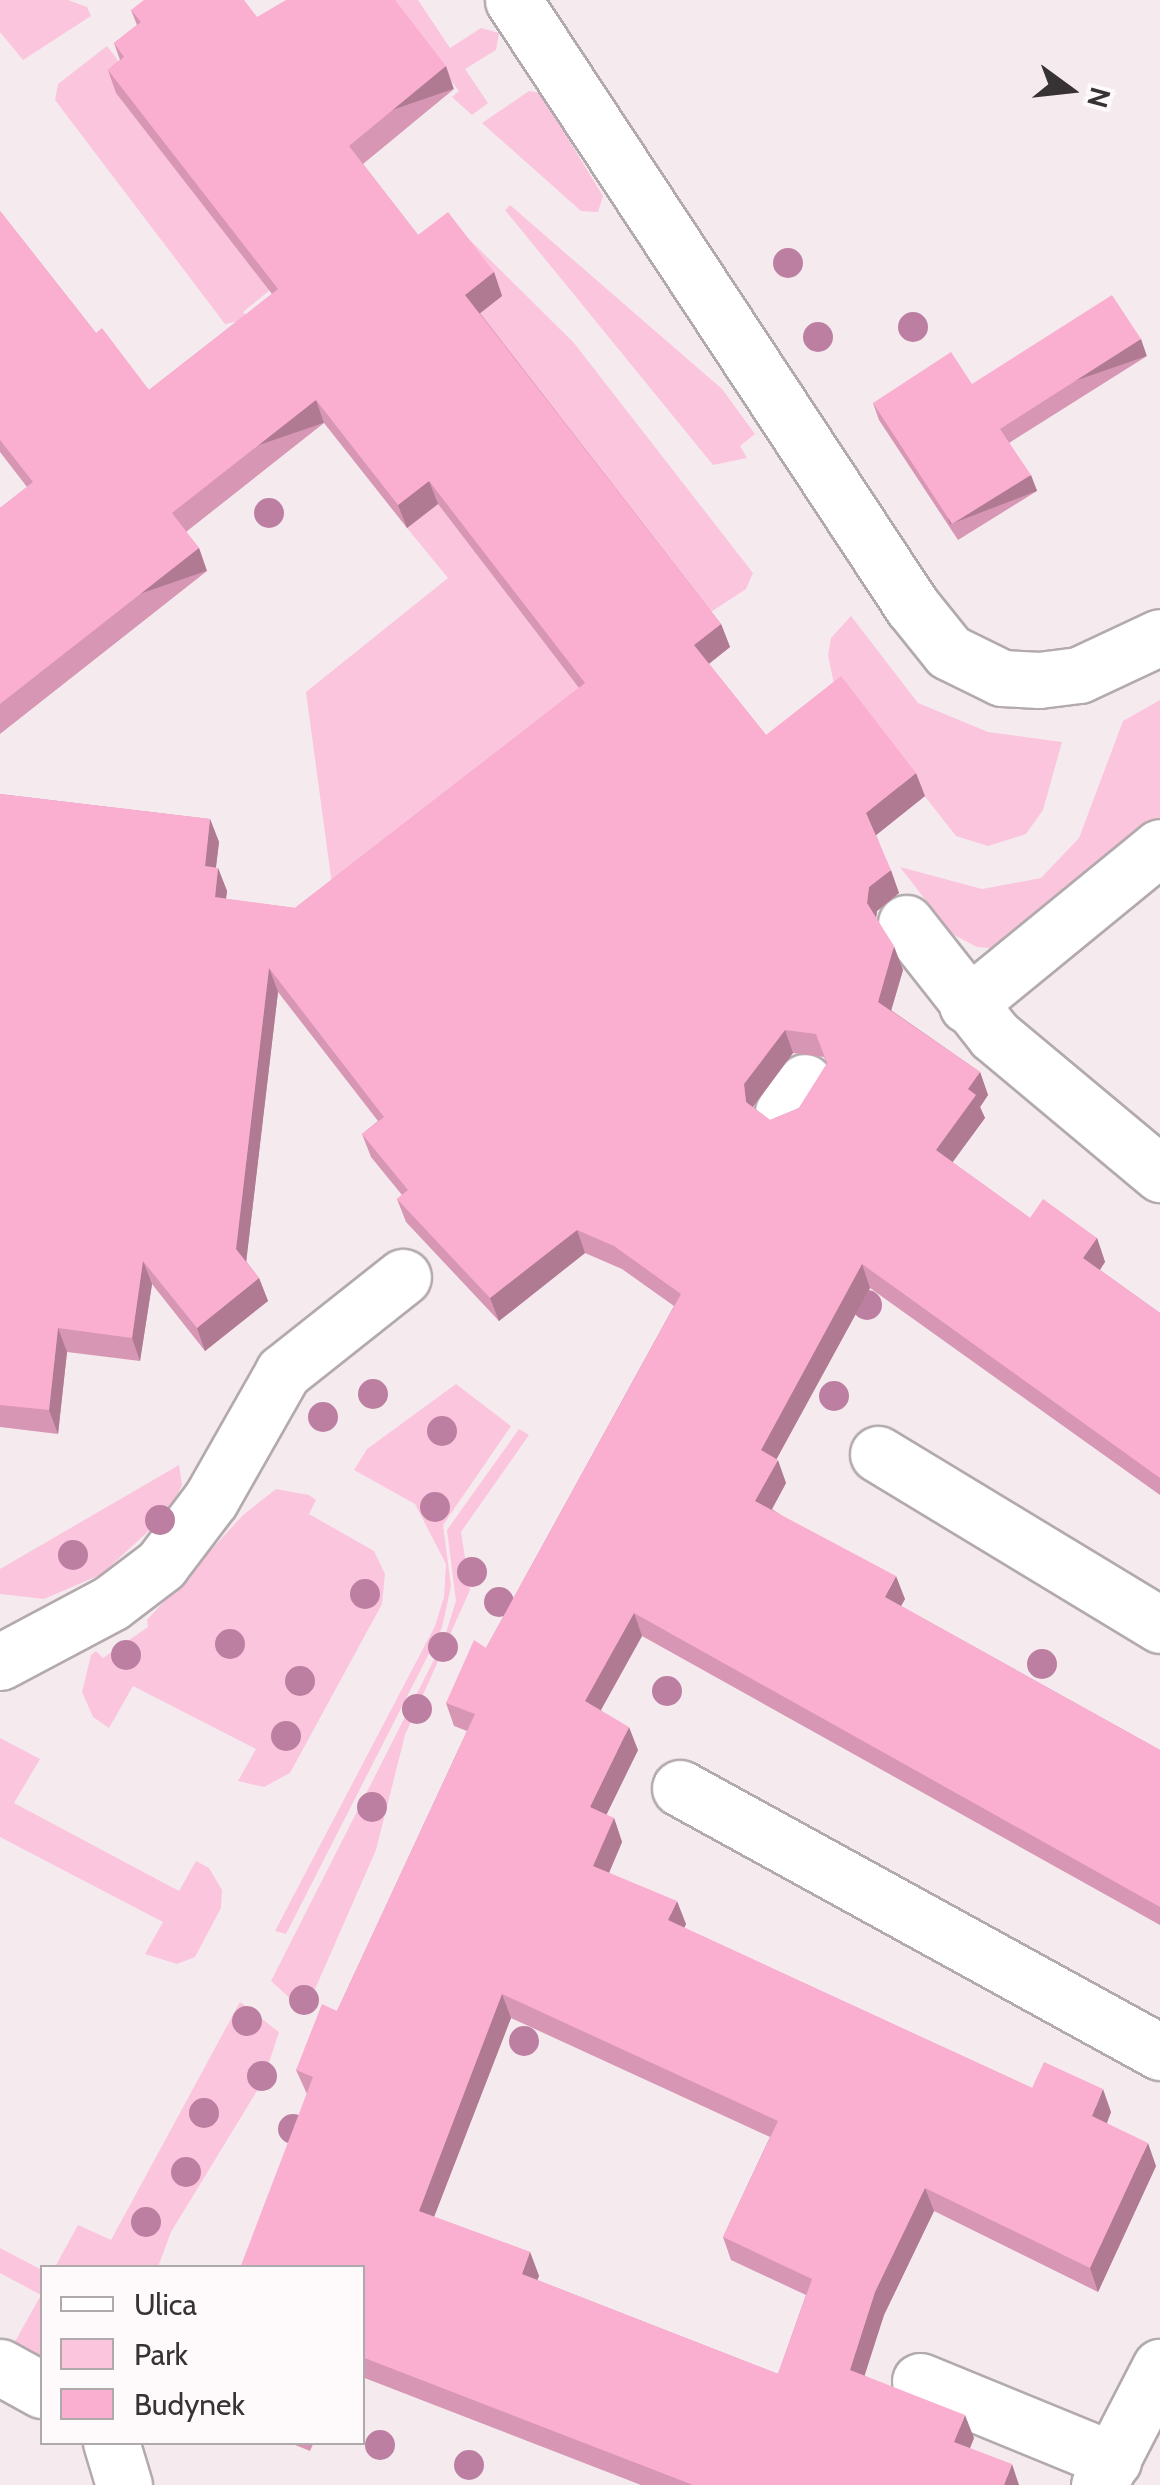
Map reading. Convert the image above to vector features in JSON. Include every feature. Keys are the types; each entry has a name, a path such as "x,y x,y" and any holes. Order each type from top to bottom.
{"street":[{"path":"513,0 912,606 949,652 1002,678 1039,680 1079,675 1160,637"},
{"path":"967,1005 1160,847"},
{"path":"911,946 994,1035 1160,1174"},
{"path":"0,1662 111,1603 161,1565 211,1498 282,1372 403,1277"},
{"path":"878,1454 1160,1626"},
{"path":"680,1788 1160,2052"},
{"path":"920,2381 1106,2472 1160,2366"},
{"path":"0,2367 40,2389"},
{"path":"112,2445 124,2485"}],"green space":[{"path":"0,0 68,0 87,7 91,16 23,60 0,32"},
{"path":"390,0 418,0 450,48 481,28 499,33 496,50 465,69 488,103 472,115 452,97 459,91"},
{"path":"107,46 133,80 117,93 270,290 243,312 249,319 225,324 55,100 58,84"},
{"path":"529,91 540,93 603,196 598,212 581,211 482,123"},
{"path":"510,205 722,389 755,434 740,446 747,458 713,465 505,210"},
{"path":"464,234 574,343 753,573 746,589 711,612 474,318"},
{"path":"438,504 593,706 335,907 306,692 448,578 407,528"},
{"path":"851,616 918,703 988,732 1062,742 1043,810 1026,834 988,846 956,836 850,701 836,694 828,655 831,638"},
{"path":"1160,700 1160,824 1002,949 977,947 952,934 900,867 982,889 1041,878 1079,838 1123,721"},
{"path":"456,1384 511,1426 443,1525 451,1586 442,1628 286,1934 275,1931 435,1626 444,1597 446,1564 415,1504 354,1470 367,1449"},
{"path":"519,1429 529,1435 461,1532 470,1590 405,1735 376,1850 305,2012 271,1981 443,1642 456,1601 447,1530"},
{"path":"179,1465 182,1485 168,1513 102,1574 44,1599 0,1594 0,1569"},
{"path":"276,1489 316,1500 309,1514 374,1551 385,1574 382,1604 290,1773 264,1787 238,1781 256,1749 133,1686 109,1728 93,1717 82,1692 91,1655 96,1651 103,1658 148,1627 147,1620 243,1515"},
{"path":"0,1738 40,1759 14,1803 179,1891 196,1861 209,1868 222,1890 221,1908 195,1957 177,1964 145,1954 163,1922 0,1837"},
{"path":"240,2002 279,2032 263,2081 171,2232 159,2265 56,2265 78,2225 111,2240"},
{"path":"0,2248 40,2269 40,2294 0,2273"},
{"path":"40,2297 40,2358 13,2345"}],"building":[{"path":"144,0 244,0 257,17 286,0 395,0 446,66 349,146 418,235 448,212 494,272 465,295 721,624 694,645 766,735 841,676 916,773 866,813 891,870 869,887 867,903 894,946 878,1002 980,1072 968,1089 976,1095 936,1150 1030,1218 1043,1199 1097,1238 1083,1258 1160,1313 1160,1478 862,1264 761,1450 778,1460 755,1501 896,1576 885,1597 1160,1750 1160,1907 634,1613 585,1701 629,1727 590,1807 614,1818 593,1866 677,1901 668,1920 1032,2088 1044,2062 1103,2089 1092,2116 1148,2143 1090,2268 925,2188 875,2292 850,2370 965,2415 954,2442 1012,2464 1004,2485 693,2485 365,2358 365,2265 241,2265 313,2077 296,2070 322,2004 337,2011 475,1714 446,1703 474,1640 486,1648 681,1294 614,1246 577,1230 490,1298 397,1199 408,1190 362,1134 384,1117 269,968 236,1249 259,1278 197,1328 143,1261 132,1338 58,1328 49,1410 0,1405 0,794 210,819 205,866 218,868 215,897 295,908 585,683 429,481 398,505 316,400 172,513 199,548 0,704 0,508 33,482 0,440 0,211 96,333 102,328 149,390 278,289 108,70 124,57 114,43 141,22 131,10","holes":["785,1030 816,1034 827,1063 799,1108 770,1120 746,1102 744,1084","502,1994 778,2121 723,2237 812,2279 778,2374 522,2274 530,2252 419,2211"]},
{"path":"1112,295 1141,339 1000,429 1031,475 952,524 873,403 951,352 972,384"}]}
